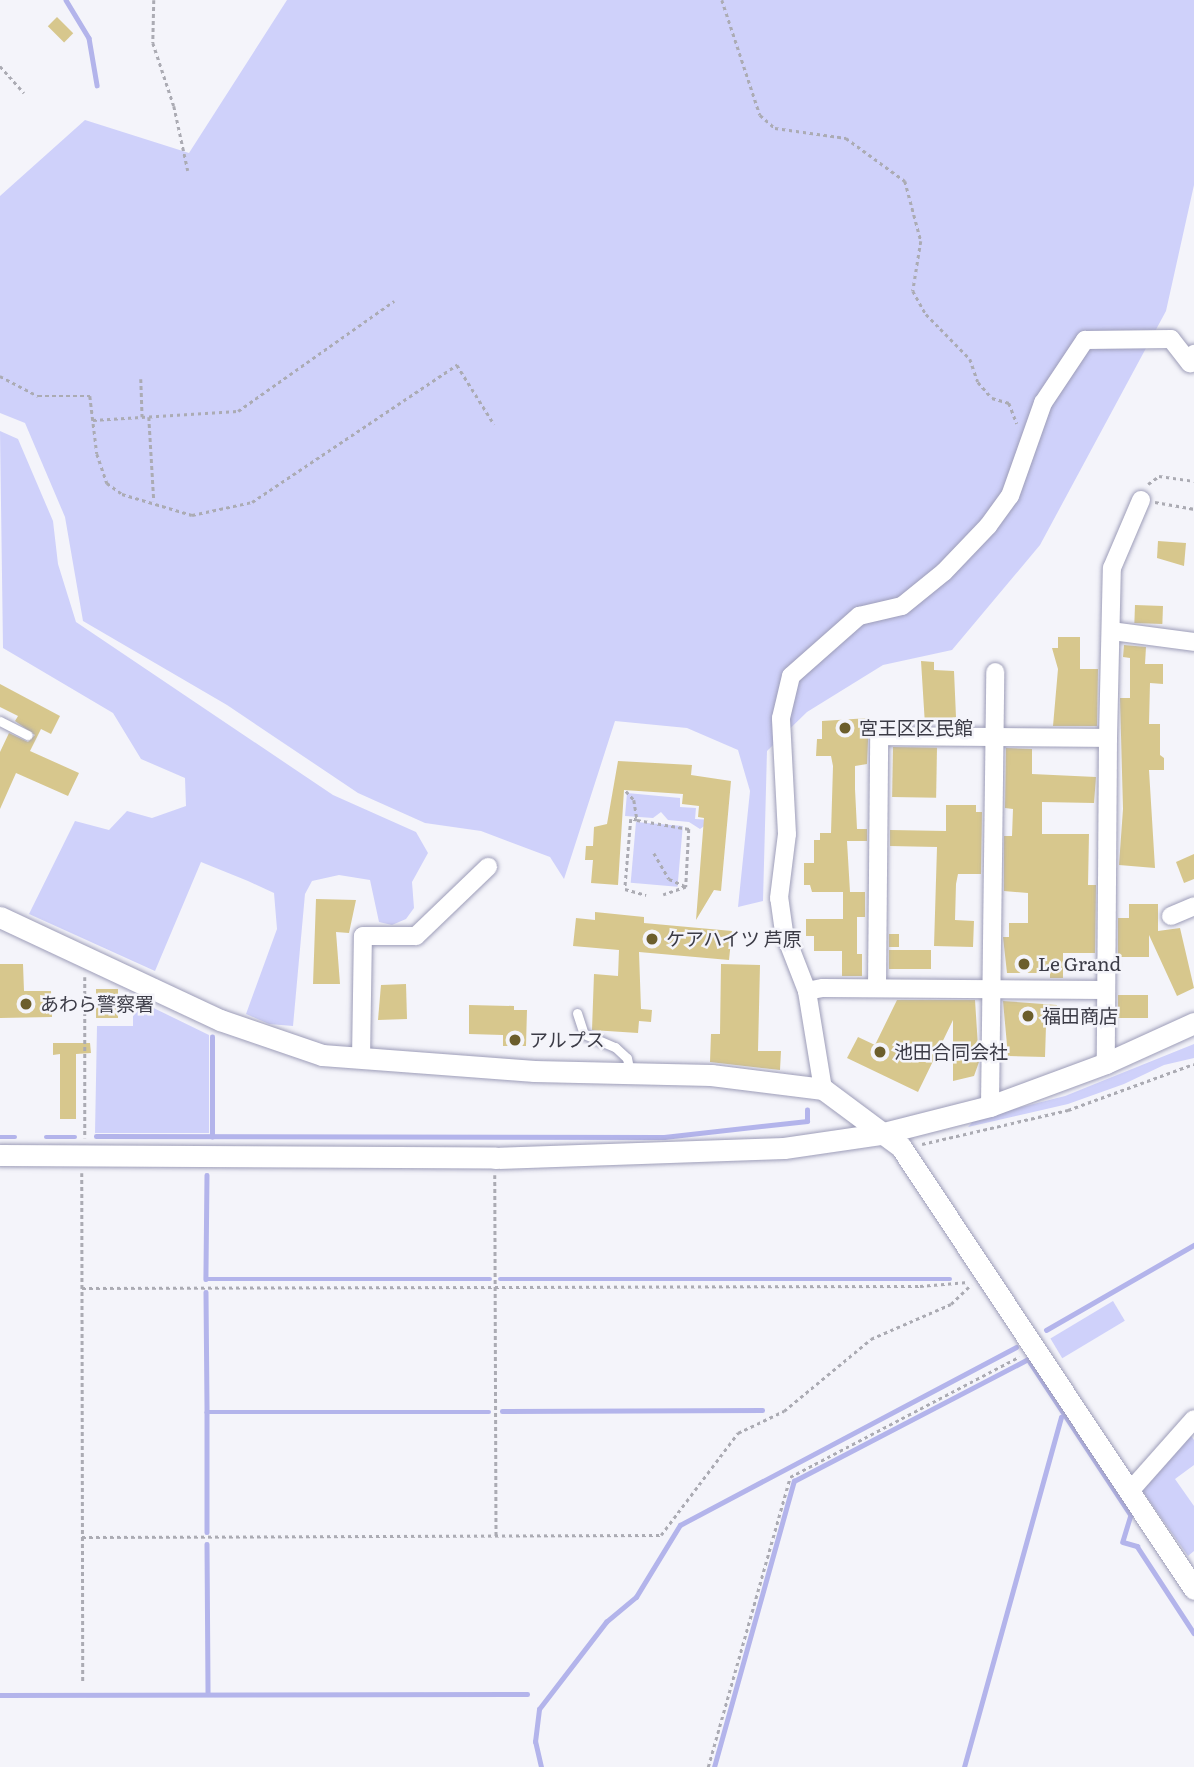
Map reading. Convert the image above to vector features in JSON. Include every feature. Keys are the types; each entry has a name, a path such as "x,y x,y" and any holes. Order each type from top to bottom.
{"street":[{"path":"823,1089 807,991 784,932 779,898 787,834 780,718 791,676 859,616 902,606 944,572 988,526 1010,496 1043,403 1085,340 1171,339 1190,363 1194,354"},
{"path":"1106,1063 1112,569 1141,500"},
{"path":"1112,631 1194,642"},
{"path":"990,1106 995,672"},
{"path":"877,988 879,736 1108,738"},
{"path":"361,1059 363,936 416,936 488,867"},
{"path":"1171,916 1194,906"},
{"path":"0,917 219,1020 297,1048 361,1059 751,1078 823,1089 855,1109 880,1134 901,1147 979,1276 1034,1349 1194,1588"},
{"path":"807,991 877,988 1105,990"},
{"path":"0,1155 495,1158 784,1148 880,1134 990,1106 1106,1063 1194,1023"},
{"path":"1130,1490 1194,1419"}],"lane":[{"path":"0,721 28,735"},
{"path":"577,1013 584,1034 615,1047 627,1058 630,1074"}],"path":[{"path":"154,0 153,43 174,106 188,171"},
{"path":"722,0 760,115 775,128 846,138 905,181 921,241 913,291 926,314 970,359 978,382 992,398 1009,403 1026,449"},
{"path":"0,66 24,93"},
{"path":"93,420 238,411 394,301"},
{"path":"0,376 38,396 90,396 97,454 107,483 122,494 192,515 252,502 457,365 494,424"},
{"path":"141,379 142,417"},
{"path":"149,417 154,502"},
{"path":"1194,481 1159,476 1150,481 1141,500 1194,509"},
{"path":"626,791 634,800 637,820"},
{"path":"646,895 625,889 631,819 686,825 689,829 686,887"},
{"path":"654,853 669,879 686,887"},
{"path":"663,895 686,887"},
{"path":"83,1681 85,956"},
{"path":"901,1147 1068,1110 1194,1064"},
{"path":"495,1158 496,1537"},
{"path":"82,1288 920,1286 979,1276"},
{"path":"82,1537 660,1535 738,1433 784,1411 871,1339 951,1304 967,1293 979,1276"},
{"path":"708,1767 790,1477 1034,1349"}],"shaded area":[{"path":"287,0 1194,0 1194,185 1166,311 1040,545 952,650 883,665 807,712 767,751 763,901 738,907 750,791 738,750 687,728 615,721 564,879 550,857 481,831 425,823 358,793 227,705 83,621 65,517 25,423 0,413 0,196 85,120 189,153"},
{"path":"0,431 18,439 53,521 58,564 76,622 333,795 416,832 428,853 412,882 414,908 406,919 392,925 379,922 370,880 339,875 312,881 305,894 293,1026 269,1024 246,1014 277,929 274,893 248,881 201,862 155,971 29,914 75,821 109,830 127,811 152,818 186,806 185,778 141,759 113,713 3,648"},
{"path":"627,793 680,798 680,807 696,808 695,819 713,820 700,829 689,822 668,820 661,812 653,818 625,816"},
{"path":"636,822 683,826 678,887 631,883"},
{"path":"133,998 209,1035 209,1133 95,1133 97,1026 133,1026"},
{"path":"1194,1044 1194,1058 1164,1065 1124,1084 1068,1104 968,1127 975,1119 1065,1096"},
{"path":"1113,1301 1125,1321 1062,1358 1050,1339"},
{"path":"1189,1433 1194,1440 1194,1465 1175,1479 1194,1506 1194,1551 1188,1556 1139,1486"}],"building":[{"path":"57,17 73,33 64,42 48,26"},
{"path":"1158,541 1186,543 1184,566 1157,558"},
{"path":"1135,605 1163,606 1162,624 1134,623"},
{"path":"1058,637 1080,637 1080,669 1098,669 1097,726 1053,726 1058,669 1052,648 1058,648"},
{"path":"1124,645 1146,647 1145,664 1163,664 1163,684 1150,683 1149,724 1160,724 1160,755 1164,758 1164,770 1149,770 1155,868 1119,865 1123,809 1120,698 1130,698 1130,658 1123,657"},
{"path":"921,661 934,662 934,670 954,671 956,717 925,725"},
{"path":"0,684 60,716 51,734 41,729 30,751 79,773 68,796 16,773 0,809 0,752 9,733 28,742 35,735 15,721 18,716 0,707"},
{"path":"869,718 867,764 855,766 857,829 867,829 867,841 847,841 850,892 865,892 865,917 857,917 857,954 862,954 862,976 842,976 842,951 814,951 814,936 806,936 806,919 843,919 843,892 812,892 810,885 804,885 804,863 814,863 814,840 820,840 820,833 831,833 833,766 831,756 816,756 817,739 822,739 822,721"},
{"path":"893,747 937,748 936,798 892,797"},
{"path":"1006,748 1032,749 1032,774 1096,777 1094,803 1042,802 1042,834 1089,834 1088,885 1096,885 1095,953 1063,953 1063,978 1050,978 1050,973 1007,973 1003,937 1009,937 1009,923 1028,923 1028,893 1004,891 1004,836 1012,836 1013,809 1005,808"},
{"path":"618,761 692,765 691,775 731,781 721,891 714,890 696,920 704,818 698,817 699,806 682,804 683,794 624,790 618,885 591,883 593,860 585,860 586,846 593,846 594,827 607,824"},
{"path":"946,805 976,805 976,812 982,812 981,874 958,874 956,884 955,920 974,921 973,947 934,946 937,847 890,846 890,830 946,831"},
{"path":"1194,854 1194,879 1184,883 1176,862"},
{"path":"316,899 356,900 349,933 336,932 340,984 313,984"},
{"path":"1129,904 1158,904 1158,931 1180,928 1194,988 1177,996 1149,935 1149,957 1118,957 1118,918 1129,918"},
{"path":"595,912 644,917 644,923 732,931 729,960 639,952 641,1009 652,1010 651,1022 639,1021 638,1033 592,1030 594,974 618,976 619,950 573,946 576,918 595,920"},
{"path":"889,934 899,934 899,947 889,947"},
{"path":"889,950 931,950 931,969 889,969"},
{"name":"あわら警察署","path":"0,964 23,964 24,991 51,991 52,1017 0,1018"},
{"path":"721,964 760,965 758,1051 781,1051 780,1070 710,1062 711,1034 720,1034"},
{"path":"406,984 407,1019 378,1020 381,985"},
{"path":"96,989 118,989 118,1018 96,1018"},
{"path":"1118,995 1148,995 1148,1018 1118,1018"},
{"path":"897,1000 975,1000 979,1062 974,1076 953,1081 953,1020 918,1092 847,1058 858,1037 875,1045"},
{"path":"1003,1001 1057,1005 1057,1026 1046,1026 1045,1057 1008,1056"},
{"path":"469,1005 514,1006 514,1010 527,1010 526,1046 503,1046 503,1035 469,1034"},
{"path":"53,1043 90,1043 91,1053 76,1054 76,1119 60,1119 60,1054 53,1055"}],"waterway":[{"path":"66,0 89,38 97,85"},
{"path":"212,1037 212,1137"},
{"path":"96,1136 664,1137 807,1121 807,1110"},
{"path":"0,1137 15,1137"},
{"path":"46,1137 75,1137"},
{"path":"207,1175 206,1279 490,1279"},
{"path":"1046,1330 1194,1245"},
{"path":"500,1279 950,1279"},
{"path":"206,1292 207,1412 489,1412"},
{"path":"541,1767 535,1742 539,1709 606,1622 636,1597 680,1525 1016,1347"},
{"path":"714,1767 794,1481 1028,1359 1131,1515 1123,1542 1137,1546 1194,1633"},
{"path":"502,1411 762,1410"},
{"path":"207,1412 207,1532"},
{"path":"964,1767 1061,1417"},
{"path":"207,1544 208,1693"},
{"path":"0,1695 527,1694"}],"place":[{"name":"宮王区区民館","path":"845,728"},
{"name":"ケアハイツ 芦原","path":"652,939"},
{"name":"Le Grand","path":"1024,964"},
{"name":"あわら警察署","path":"26,1004"},
{"name":"福田商店","path":"1028,1016"},
{"name":"アルプス","path":"515,1040"},
{"name":"池田合同会社","path":"880,1052"}]}
